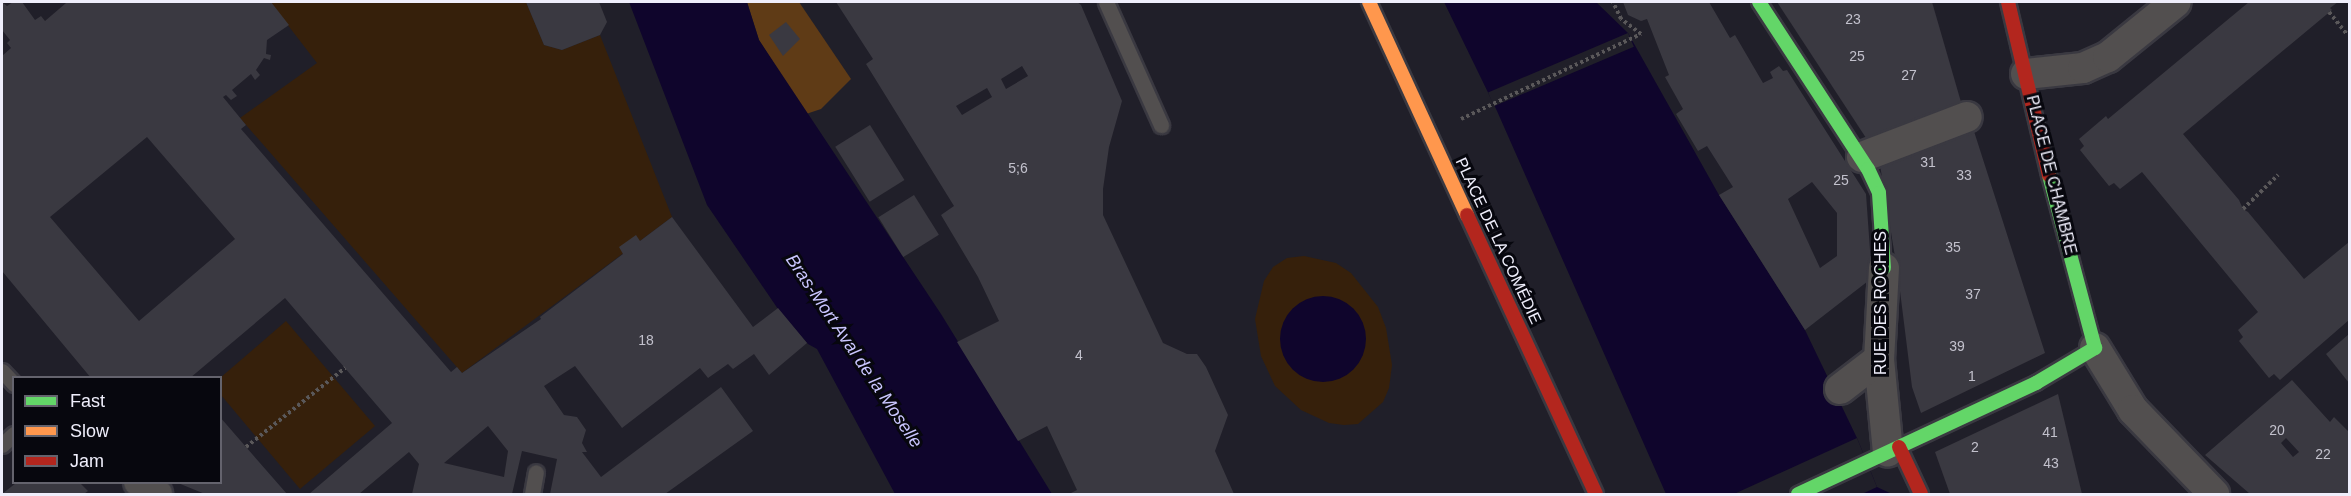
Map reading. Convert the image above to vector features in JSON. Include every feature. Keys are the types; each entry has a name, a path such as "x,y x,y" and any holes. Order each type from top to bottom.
{"street":[{"name":"PLACE DE LA COMÉDIE","path":"1369,2 1596,495"},
{"name":"RUE DES ROCHES","path":"1759,2 1862,157 1879,193 1884,268 1879,359 1894,450"},
{"name":"PLACE DE CHAMBRE","path":"2008,2 2047,168 2095,348 2133,410 2213,494"},
{"path":"2026,74 2083,68 2108,57 2176,2"},
{"path":"1862,157 1967,117"},
{"path":"1798,495 2052,373 2095,348"},
{"path":"1840,389 1879,359"},
{"path":"1894,450 1922,495"},
{"path":"140,484 157,495"}],"lane":[{"path":"1106,2 1161,125"},
{"path":"532,495 536,472"}],"path":[{"path":"1494,104 1641,34 1621,19 1613,2"},
{"path":"2329,12 2347,34"},
{"path":"2243,209 2278,175"},
{"path":"246,447 345,368"}],"shaded area":[{"path":"270,2 526,2 544,45 562,50 600,35 672,217 462,373 240,118 317,63"},
{"path":"747,2 799,2 851,79 821,109 806,114 759,40"},
{"path":"1304,256 1336,263 1351,273 1378,307 1386,328 1392,365 1389,388 1383,402 1358,424 1329,423 1301,410 1275,386 1261,356 1255,319 1264,281 1273,267 1287,258"},
{"path":"286,321 375,426 300,489 222,396 222,376"}],"water":[{"name":"Bras-Mort Aval de la Moselle","path":"629,2 747,2 759,40 941,314 1052,494 895,494 817,349 808,344 778,309 707,205"},
{"path":"1444,2 1596,2 1628,33 1719,195 1805,330 1857,438 1877,487 1892,494 1666,494 1497,111"},
{"path":"1323,296 1347,303 1359,315 1366,339 1359,363 1347,375 1323,382 1299,375 1287,363 1280,339 1287,315 1299,303"}],"pier":[{"path":"1628,33 1634,47 1494,106 1488,92"},
{"path":"1857,438 1877,487 1862,494 1734,494"}],"building":[{"path":"2,2 7,6 13,2 22,2 35,20 41,16 45,21 66,3 64,2 271,2 289,25 267,40 266,54 271,55 270,60 264,58 256,70 260,75 255,80 251,74 232,90 237,96 231,100 226,95 223,97 246,125 241,129 451,372 457,367 462,373 541,319 540,317 623,254 619,247 636,235 640,241 672,217 753,327 778,308 807,343 769,375 754,354 733,369 728,364 708,378 700,368 622,428 575,366 544,386 564,415 577,417 586,430 582,443 587,452 582,452 601,477 721,387 753,431 665,494 550,494 557,459 522,451 512,494 412,494 419,464 409,452 359,494 309,494 392,423 285,298 192,376 89,376 2,271 2,56 11,48 7,43 10,40 2,30","holes":["147,137 235,239 139,321 50,217","488,426 508,451 504,477 444,463"]},
{"path":"526,2 599,2 607,22 600,35 562,50 544,45"},
{"path":"836,2 1077,2 1081,5 1122,101 1109,147 1103,189 1103,215 1163,343 1187,354 1197,354 1206,367 1228,415 1215,451 1234,494 1069,494 1077,490 1047,426 1018,441 957,342 999,321 978,277 941,215 954,206 866,64 873,59","holes":["1022,66 1028,76 1006,89 1001,79","987,88 992,97 962,115 956,106"]},
{"path":"1623,2 1709,2 1730,38 1735,35 1763,83 1773,78 1770,72 1779,66 1783,71 1787,70 1866,194 1872,278 1805,330 1719,195 1733,187 1707,146 1698,151 1676,114 1683,109 1665,77 1669,75 1647,19 1641,21 1628,15","holes":["1812,182 1837,213 1837,256 1820,268 1788,199"]},
{"path":"1777,2 1932,2 1963,109 1868,141"},
{"path":"2249,2 2338,2 2330,8 2332,10 2183,134 2239,200 2243,209 2304,279 2349,242 2349,320 2280,380 2274,374 2269,378 2239,341 2243,337 2238,330 2258,312 2142,172 2120,189 2114,183 2109,186 2080,150 2084,146 2079,139 2106,116 2108,119"},
{"path":"786,22 800,39 783,56 769,35"},
{"path":"870,125 904,180 870,202 835,147"},
{"path":"1972,125 2045,353 1921,413 1912,387 1898,275 1880,165"},
{"path":"914,195 939,235 903,257 878,217"},
{"path":"2349,334 2349,383 2326,354"},
{"path":"2292,380 2330,422 2334,417 2349,432 2349,494 2250,494 2205,455","holes":["2286,438 2299,452 2293,457 2281,443"]},
{"path":"2058,394 2082,494 1950,494 1935,452"},
{"path":"222,419 287,494 205,494 180,484 222,484"},
{"path":"15,484 81,484 88,491 84,494 2,494"}],"traffic: fast":[{"path":"1759,2 1868,169 1879,193 1884,268"},
{"path":"1798,494 2036,383 2095,348 2049,175"}],"traffic: slow":[{"path":"1369,2 1467,215"}],"traffic: jam":[{"path":"2008,2 2049,175"},
{"path":"1467,215 1596,494"},
{"path":"1899,447 1921,494"}]}
